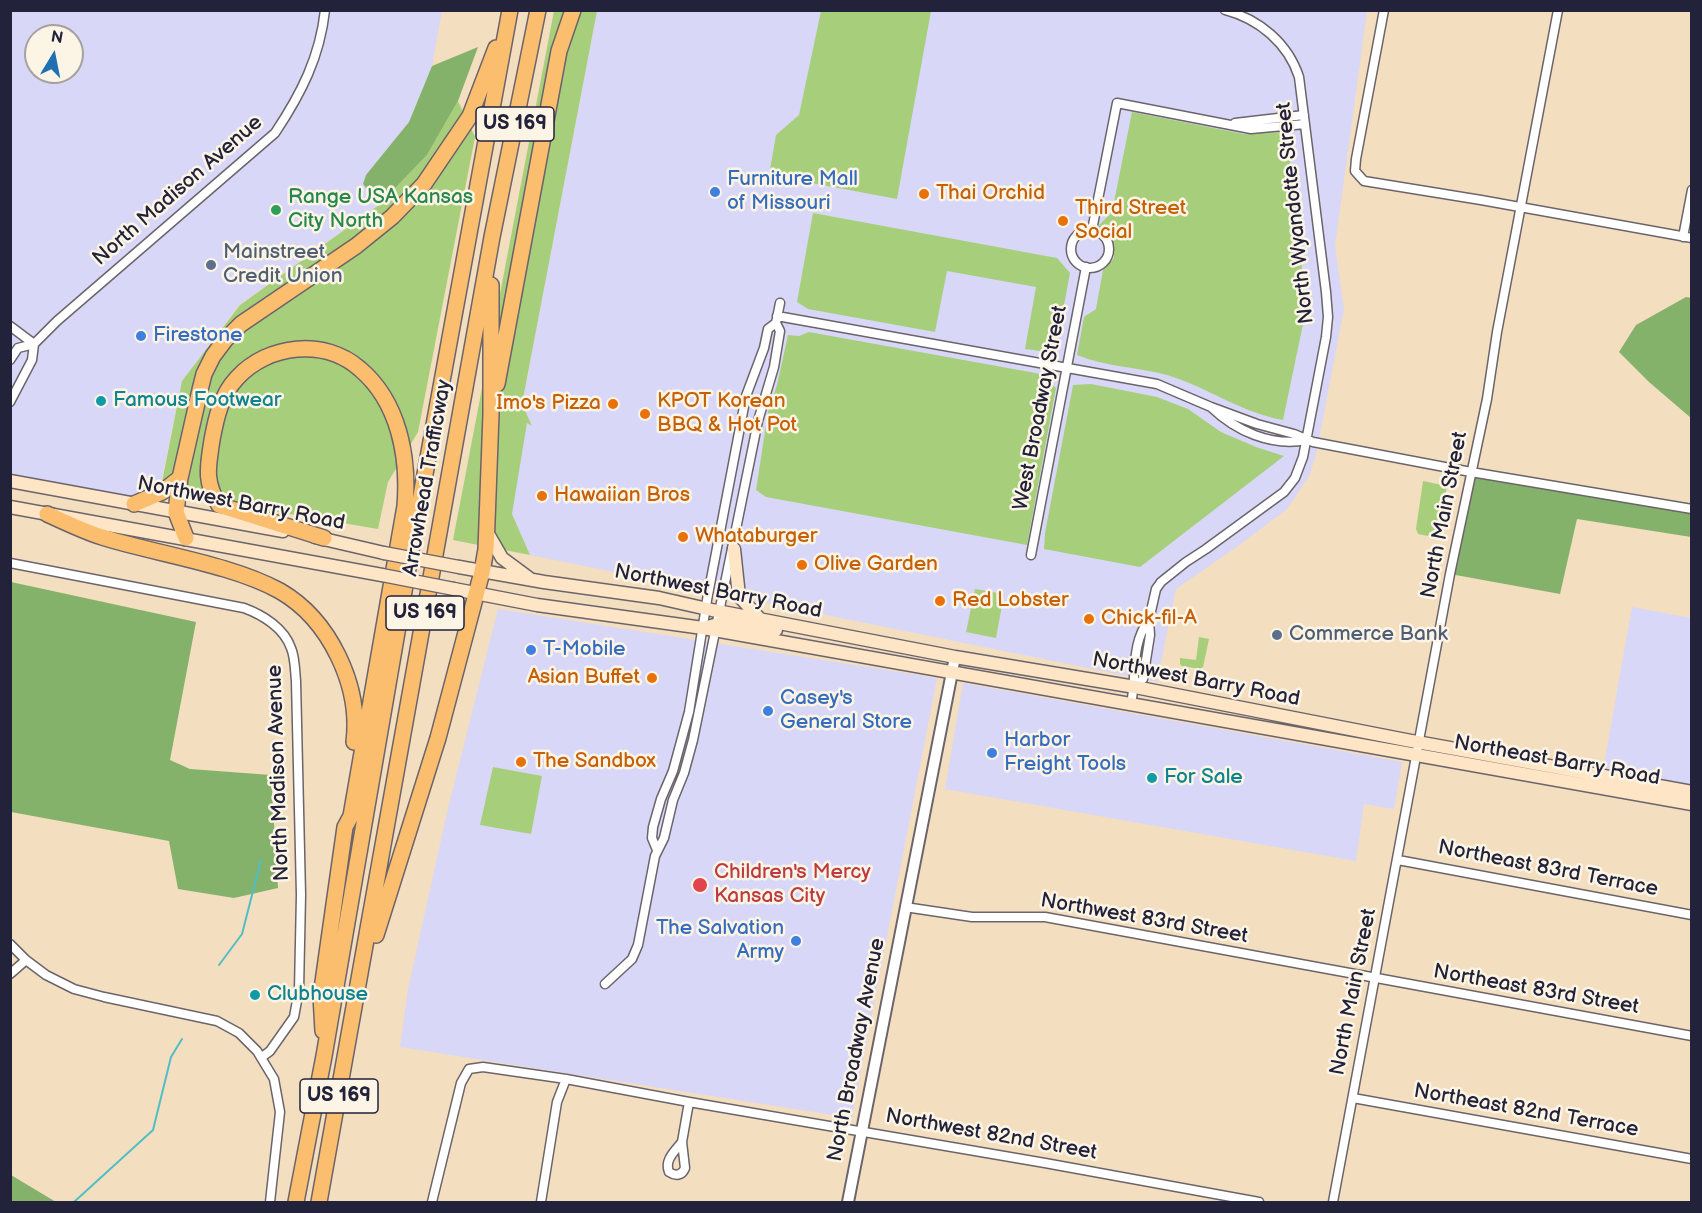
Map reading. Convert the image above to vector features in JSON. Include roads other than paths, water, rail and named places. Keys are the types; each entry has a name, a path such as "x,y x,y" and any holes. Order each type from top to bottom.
{"highway":[{"name":"Arrowhead Trafficway","path":"319,1203 492,237 538,10"},
{"path":"491,414 559,51 573,10"},
{"name":"Arrowhead Trafficway","path":"296,1203 509,12"},
{"path":"186,538 176,512 180,478 204,374 213,356 241,324 356,246 392,217 424,184 470,116 509,12"},
{"path":"358,990 438,738 482,572 491,414 492,237"},
{"path":"324,538 219,506 211,493 208,482 215,427 220,405 228,390 236,378 263,358 296,348 311,348 329,352 345,358 360,368 384,399 393,417 406,459 405,506 351,816 345,827"},
{"path":"134,504 162,492 180,478"},
{"path":"47,514 100,536 252,579 280,591 299,605 336,651 345,669 353,696 356,725 344,814 345,827 321,996 324,1056"}],"main road":[{"name":"Northwest Barry Road","path":"10,481 324,538 384,553 482,572 659,598 712,620 952,672 1417,756"},
{"name":"Northwest Barry Road","path":"10,507 537,605 712,620 760,619 955,657 1135,687 1419,742"},
{"path":"486,531 502,558 532,580"},
{"path":"734,549 739,596 760,619"},
{"path":"712,620 786,631 804,627"},
{"name":"Northeast Barry Road","path":"1419,742 1692,792"},
{"name":"Northeast Barry Road","path":"1417,756 1692,804"}],"street":[{"name":"North Madison Avenue","path":"10,360 18,348 34,344 57,321 275,133 293,106 312,69 322,36 325,10"},
{"name":"North Wyandotte Street","path":"1131,704 1135,687 1143,679 1150,635 1149,620 1156,589 1161,582 1284,492 1295,478 1303,457 1326,337 1328,317 1326,292 1305,120 1299,77 1294,60 1265,29 1247,18 1225,10"},
{"path":"1384,10 1355,171 1370,184 1434,192 1687,237 1692,190"},
{"name":"North Main Street","path":"1332,1203 1471,472 1487,399 1558,10"},
{"path":"1092,230 1116,103 1251,129 1305,120"},
{"path":"1092,230 1105,237 1108,251 1101,264 1086,267 1076,261 1071,245 1077,235 1092,230"},
{"name":"West Broadway Street","path":"1031,555 1086,267"},
{"path":"657,850 652,838 653,827 683,735 712,620 734,549 758,421 774,368 780,332 777,319 780,303"},
{"path":"777,319 1157,384 1211,407 1306,440 1471,472 1692,509"},
{"path":"605,984 632,959 639,945 657,850 664,838 673,800 693,740 712,620 726,500 746,396 764,348 768,329 777,319"},
{"path":"10,326 34,344"},
{"name":"North Madison Avenue","path":"10,402 32,360 34,344"},
{"name":"North Madison Avenue","path":"10,564 238,607 264,617 280,631 292,648 296,681 301,895 299,990 294,1017 270,1051 262,1057"},
{"name":"North Broadway Avenue","path":"848,1203 955,657"},
{"name":"Northeast 83rd Terrace","path":"1398,860 1692,915"},
{"name":"Northwest 83rd Street","path":"905,907 972,917 1045,917 1375,979"},
{"path":"10,944 46,975 74,989 217,1021 239,1033 262,1057 274,1079 280,1112 270,1203"},
{"path":"10,974 26,960"},
{"name":"Northeast 83rd Street","path":"1375,979 1692,1036"},
{"name":"Northwest 82nd Street","path":"432,1203 461,1083 469,1069 483,1066 861,1130 1258,1203"},
{"path":"541,1203 556,1102 566,1079"},
{"name":"Northeast 82nd Terrace","path":"1353,1098 1692,1160"},
{"path":"682,1142 689,1102"}],"waterway":[{"path":"219,965 242,934 261,860"},
{"path":"74,1202 153,1130 171,1057 182,1039"}],"place":[{"name":"Furniture Mall of Missouri","path":"715,192"},
{"name":"Thai Orchid","path":"924,194"},
{"name":"Range USA Kansas City North","path":"276,210"},
{"name":"Third Street Social","path":"1063,221"},
{"name":"Mainstreet Credit Union","path":"211,265"},
{"name":"Firestone","path":"141,336"},
{"name":"Famous Footwear","path":"101,401"},
{"name":"Imo's Pizza","path":"613,404"},
{"name":"KPOT Korean BBQ & Hot Pot","path":"645,414"},
{"name":"Hawaiian Bros","path":"542,496"},
{"name":"Whataburger","path":"683,537"},
{"name":"Olive Garden","path":"802,565"},
{"name":"Red Lobster","path":"940,601"},
{"name":"Chick-fil-A","path":"1089,619"},
{"name":"Commerce Bank","path":"1277,635"},
{"name":"T-Mobile","path":"531,650"},
{"name":"Asian Buffet","path":"652,678"},
{"name":"Casey's General Store","path":"768,711"},
{"name":"Harbor Freight Tools","path":"992,753"},
{"name":"The Sandbox","path":"521,762"},
{"name":"For Sale","path":"1152,778"},
{"name":"Children's Mercy Kansas City","path":"700,885"},
{"name":"The Salvation Army","path":"796,941"},
{"name":"Clubhouse","path":"255,995"}]}
